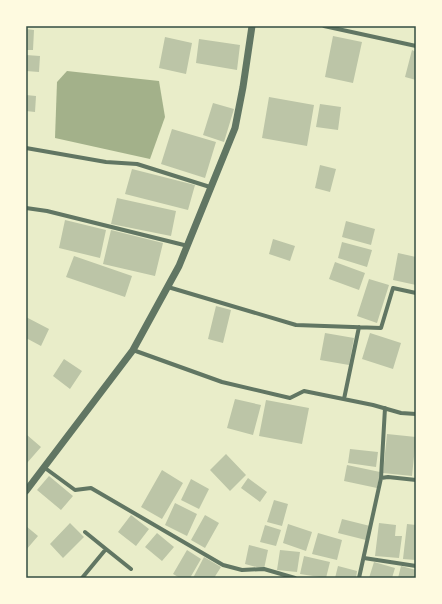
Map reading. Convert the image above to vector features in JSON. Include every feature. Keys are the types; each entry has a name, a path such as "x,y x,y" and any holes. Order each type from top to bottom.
{"street":[{"path":"26,491 45,468 133,350 168,287 188,246 210,187 235,128 252,26"},
{"path":"324,26 416,46"},
{"path":"26,148 106,162 137,164 210,187"},
{"path":"26,208 47,211 188,246"},
{"path":"168,287 296,325 359,328 381,328 393,288 416,293"},
{"path":"344,399 359,328"},
{"path":"133,350 230,384 290,398 304,391 385,408 400,413 416,414"},
{"path":"359,578 382,478 385,408"},
{"path":"45,468 75,490 91,488 223,565 242,570 264,569 295,578"},
{"path":"382,478 388,477 416,480"},
{"path":"85,532 131,570"},
{"path":"82,578 106,549"},
{"path":"364,558 416,566"}],"shaded area":[{"path":"67,71 159,81 165,117 150,159 55,138 57,82"}],"building":[{"path":"26,29 34,30 33,50 26,50"},
{"path":"333,36 362,42 353,83 325,77"},
{"path":"165,37 192,43 186,74 159,68"},
{"path":"199,39 240,45 237,70 196,63"},
{"path":"412,50 416,52 416,80 405,77"},
{"path":"26,55 40,56 39,72 26,71"},
{"path":"26,95 36,96 35,112 26,111"},
{"path":"269,97 314,105 307,146 262,138"},
{"path":"213,103 234,109 224,142 203,135"},
{"path":"320,104 341,107 338,130 316,127"},
{"path":"172,129 216,142 205,178 161,164"},
{"path":"320,165 336,169 330,192 315,188"},
{"path":"132,169 195,185 188,210 125,194"},
{"path":"117,198 176,211 171,236 111,224"},
{"path":"65,220 106,230 100,258 59,248"},
{"path":"346,221 375,229 371,245 342,237"},
{"path":"111,230 163,243 155,276 103,264"},
{"path":"273,239 295,246 290,261 269,254"},
{"path":"342,242 372,250 367,267 338,258"},
{"path":"398,253 416,257 416,285 393,280"},
{"path":"74,256 132,276 125,297 66,277"},
{"path":"335,262 365,273 359,290 329,279"},
{"path":"369,279 389,285 377,323 357,316"},
{"path":"216,306 231,310 223,343 208,339"},
{"path":"26,317 49,329 41,346 26,338"},
{"path":"325,333 354,338 349,365 320,360"},
{"path":"370,333 401,343 393,369 362,359"},
{"path":"64,359 82,371 70,389 53,376"},
{"path":"235,399 261,405 253,435 227,428"},
{"path":"266,400 309,408 302,444 259,436"},
{"path":"387,434 416,437 412,476 383,473"},
{"path":"27,435 41,447 27,463 26,462"},
{"path":"350,449 378,452 376,467 348,463"},
{"path":"226,454 246,475 230,491 210,470"},
{"path":"347,465 380,472 377,488 344,481"},
{"path":"162,470 183,483 162,519 141,507"},
{"path":"49,476 73,496 61,510 37,490"},
{"path":"248,478 267,492 260,502 241,488"},
{"path":"191,479 209,489 199,509 181,500"},
{"path":"274,500 288,504 282,526 267,522"},
{"path":"175,503 197,514 187,536 165,525"},
{"path":"131,515 149,529 136,546 118,532"},
{"path":"205,515 219,523 205,548 191,540"},
{"path":"342,519 370,526 366,540 338,533"},
{"path":"70,523 84,537 63,558 50,544"},
{"path":"379,523 396,525 395,536 402,536 399,558 375,556"},
{"path":"288,524 312,532 306,551 283,543"},
{"path":"407,524 416,525 416,560 403,559"},
{"path":"265,525 281,530 276,546 260,542"},
{"path":"26,526 38,536 26,550"},
{"path":"157,533 174,547 162,561 145,547"},
{"path":"318,533 342,540 337,560 312,554"},
{"path":"249,545 268,550 264,569 245,564"},
{"path":"187,550 201,559 190,578 180,578 173,574"},
{"path":"280,550 300,552 297,572 277,570"},
{"path":"304,556 330,562 326,578 300,574"},
{"path":"204,557 221,567 214,578 193,578"},
{"path":"374,562 395,568 392,578 369,578"},
{"path":"338,566 357,571 356,578 335,578"},
{"path":"401,566 416,570 416,578 398,578"}]}
